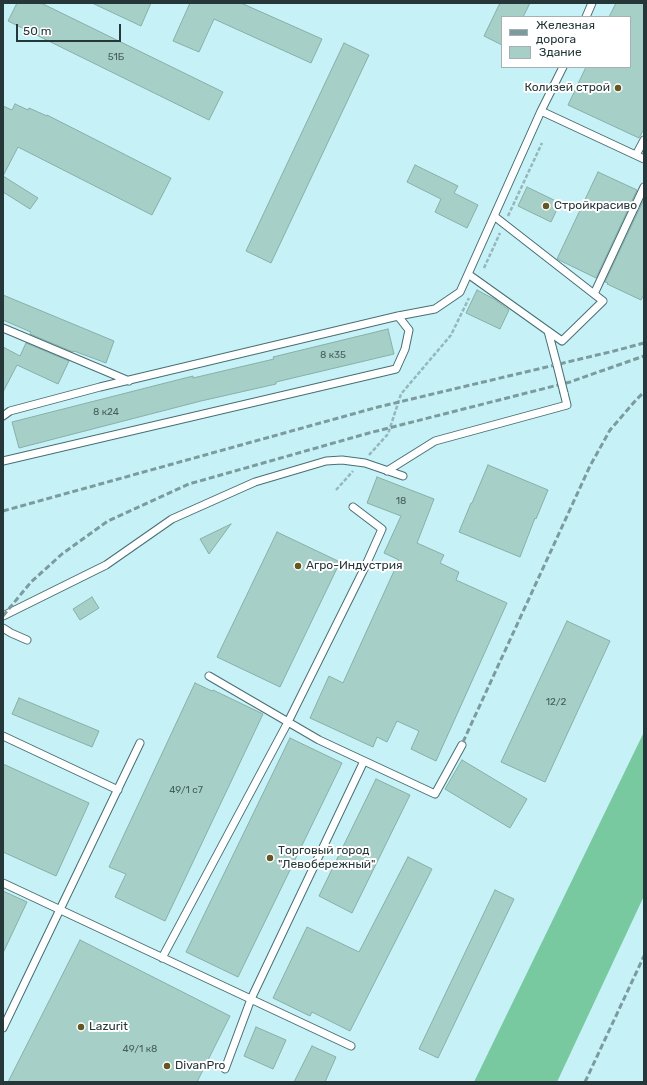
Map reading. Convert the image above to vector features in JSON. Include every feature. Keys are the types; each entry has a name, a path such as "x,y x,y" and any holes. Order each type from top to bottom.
{"lane":[{"path":"586,16 592,3"},
{"path":"3,416 10,411 129,380 398,316 434,309 460,292 541,111 562,68"},
{"path":"541,111 644,159"},
{"path":"636,156 644,140"},
{"path":"594,294 644,187"},
{"path":"468,274 562,341 603,301 494,216"},
{"path":"3,461 396,369 405,349 409,330 398,316"},
{"path":"3,328 129,380"},
{"path":"386,470 435,441 567,405 548,331"},
{"path":"3,616 106,565 172,519 255,482 326,461 342,460 361,462 403,476"},
{"path":"162,958 288,722 365,568 382,529 353,507"},
{"path":"3,628 27,640"},
{"path":"209,676 319,740 435,794 462,745"},
{"path":"3,736 118,790"},
{"path":"3,1028 140,743"},
{"path":"225,1069 251,999 364,761"},
{"path":"3,883 351,1046"}],"path":[{"path":"336,490 388,434 401,394 451,335 542,143"}],"green space":[{"path":"644,732 644,896 557,1082 474,1082"}],"building":[{"path":"17,3 41,3 223,92 209,120 8,21"},
{"path":"92,3 151,3 141,26"},
{"path":"190,3 241,3 322,39 311,63 214,19 199,52 173,41"},
{"path":"500,3 530,3 524,16 501,16 501,44 484,36"},
{"path":"616,3 644,3 644,129 639,138 568,105 586,68 631,68 631,16 610,16"},
{"path":"344,43 369,55 271,263 246,251"},
{"path":"15,104 28,110 29,108 47,115 171,178 152,215 18,147 3,176 3,106 12,110"},
{"path":"415,165 458,186 454,193 478,205 467,228 435,212 441,199 407,182"},
{"path":"598,172 637,190 596,278 557,259"},
{"path":"3,176 38,198 30,209 3,192"},
{"path":"527,187 560,203 551,222 518,206"},
{"path":"644,199 644,294 641,300 605,282"},
{"path":"477,290 494,299 509,310 500,329 466,313"},
{"path":"3,295 114,341 106,363 74,351 73,352 30,334 31,332 3,320"},
{"path":"388,329 394,354 276,382 276,384 201,401 19,448 12,422 193,376 193,378 274,359 273,357"},
{"path":"26,343 69,361 58,384 17,365 3,392 3,347 20,356"},
{"path":"488,465 548,490 520,557 459,532"},
{"path":"377,477 434,499 417,543 444,555 440,563 459,572 456,580 507,603 436,761 411,749 419,731 397,721 387,742 377,737 373,747 310,718 329,676 343,683 399,560 384,553 401,516 367,503"},
{"path":"231,524 209,554 200,539"},
{"path":"277,532 340,562 280,687 217,657"},
{"path":"92,597 99,608 80,620 73,609"},
{"path":"567,621 610,641 545,782 501,762"},
{"path":"195,683 263,714 165,921 115,897 126,874 109,867"},
{"path":"19,698 99,731 92,747 12,714"},
{"path":"290,738 342,763 238,977 186,952"},
{"path":"462,760 527,799 510,828 445,789"},
{"path":"3,764 89,803 56,876 3,852"},
{"path":"376,779 410,795 352,913 319,896"},
{"path":"408,857 432,869 350,1031 312,1012 310,1016 273,998 307,927 359,952"},
{"path":"495,890 514,899 438,1058 419,1049"},
{"path":"3,891 27,902 3,953"},
{"path":"80,940 230,1016 197,1082 8,1082"},
{"path":"256,1027 286,1040 273,1069 244,1056"},
{"path":"312,1046 336,1057 325,1082 294,1082"}],"railway":[{"path":"3,511 378,407 644,343"},
{"path":"3,616 31,582 62,554 108,521 189,484 369,433 570,382 644,356"},
{"path":"463,742 590,466 610,430 644,392"},
{"path":"585,1082 644,956"}],"place":[{"name":"Колизей строй","path":"618,88"},
{"name":"Стройкрасиво","path":"546,206"},
{"name":"Агро-Индустрия","path":"298,566"},
{"name":"Торговый город \"Левобережный\"","path":"270,858"},
{"name":"Lazurit","path":"81,1027"},
{"name":"DivanPro","path":"167,1066"}]}
